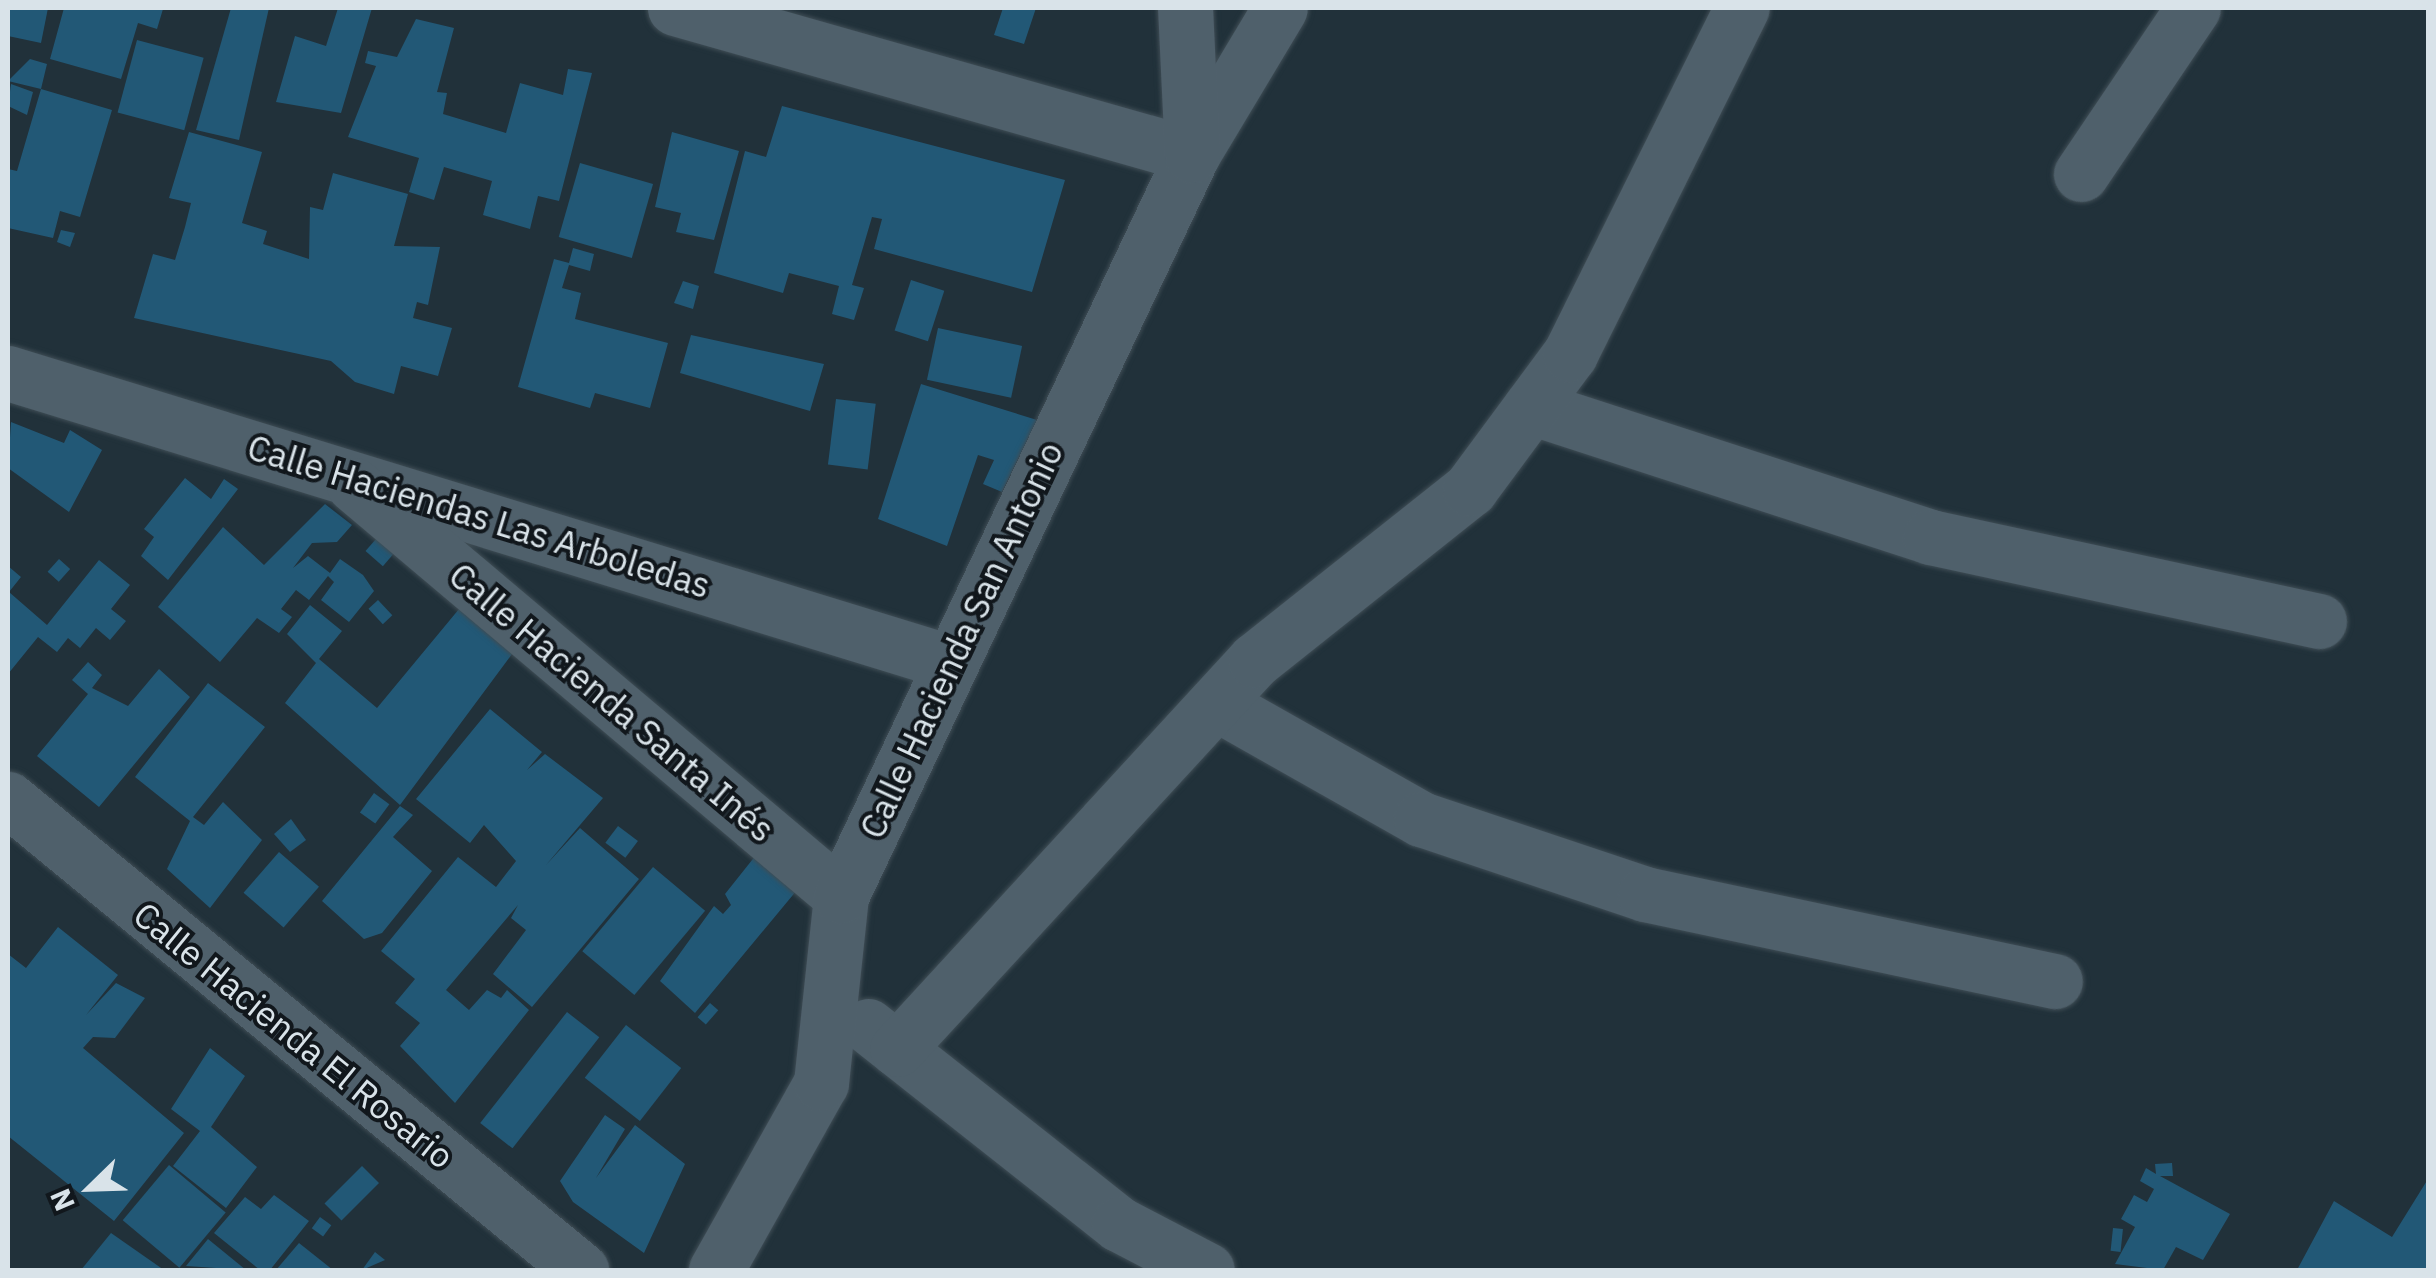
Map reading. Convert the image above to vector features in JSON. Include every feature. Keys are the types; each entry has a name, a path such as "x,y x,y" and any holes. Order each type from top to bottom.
{"street":[{"path":"676,8 1192,155 1280,8"},
{"name":"Calle Hacienda San Antonio","path":"716,1270 821,1083 841,896 1192,155 1185,8"},
{"path":"897,1048 1256,660 1470,488 1570,354 1742,8"},
{"path":"2081,174 2193,8"},
{"name":"Calle Haciendas Las Arboledas","path":"8,373 336,470 949,662"},
{"path":"1531,408 1930,537 2318,620"},
{"name":"Calle Hacienda Santa Inés","path":"336,470 841,896"},
{"path":"1216,703 1421,819 1644,894 2055,981"},
{"name":"Calle Hacienda El Rosario","path":"8,798 580,1270"},
{"path":"830,996 1119,1224 1207,1270"}],"building":[{"path":"8,8 48,8 41,43 8,36"},
{"path":"64,8 163,9 157,29 138,23 121,79 50,59"},
{"path":"231,8 269,8 239,140 196,130"},
{"path":"338,8 372,8 341,113 276,102 295,36 326,46"},
{"path":"1003,8 1036,8 1024,44 994,35"},
{"path":"416,19 454,28 437,92 447,93 443,114 506,133 520,83 563,95 568,69 592,73 559,201 538,196 530,229 483,215 492,181 444,167 434,200 409,192 419,158 348,137 376,66 365,63 368,51 397,57"},
{"path":"137,40 204,58 184,130 118,112"},
{"path":"30,59 47,64 41,89 8,81"},
{"path":"11,84 33,92 27,115 8,106"},
{"path":"41,89 112,110 80,217 60,211 53,238 8,228 8,169 17,171"},
{"path":"782,106 1065,180 1032,292 874,249 882,219 872,217 852,285 864,288 854,320 832,314 839,286 789,273 783,293 714,273 745,151 766,157"},
{"path":"189,132 262,152 242,223 267,231 263,244 309,259 310,207 323,210 333,173 408,194 394,246 440,247 428,305 417,302 413,318 452,328 438,376 401,366 394,394 355,382 331,361 134,318 153,254 175,260 185,227 191,203 169,198"},
{"path":"672,132 739,151 714,240 676,232 681,213 655,207"},
{"path":"580,163 653,184 632,258 559,237"},
{"path":"61,230 75,233 70,247 57,242"},
{"path":"573,248 594,254 590,271 569,265 562,288 581,293 575,319 668,343 650,408 595,393 590,408 518,387 554,259 569,263"},
{"path":"911,280 944,291 928,341 895,330"},
{"path":"683,281 699,286 693,309 674,303"},
{"path":"938,328 1022,346 1011,398 927,380"},
{"path":"691,335 824,364 810,411 680,373"},
{"path":"921,384 1037,420 1002,492 983,484 994,460 978,455 947,546 878,519"},
{"path":"836,399 876,404 868,469 828,465"},
{"path":"11,422 64,443 70,430 102,450 69,512 8,468"},
{"path":"185,478 211,499 224,479 238,489 168,580 141,556 154,537 144,529"},
{"path":"325,504 352,525 337,542 312,543 293,568 308,556 330,573 340,559 363,575 374,591 349,622 321,600 334,582 328,576 309,600 296,590 281,609 292,617 279,633 257,618 220,662 158,607 223,527 264,565"},
{"path":"376,539 393,554 383,566 366,551"},
{"path":"59,559 70,569 59,582 48,572"},
{"path":"99,560 130,585 111,609 126,621 110,640 96,628 80,648 68,638 57,652 38,637 8,674 8,566 21,577 9,592 47,625"},
{"path":"378,600 392,615 383,624 368,609"},
{"path":"464,603 518,646 400,805 285,703 316,663 287,634 310,605 342,631 319,659 377,708"},
{"path":"88,662 102,675 92,688 128,706 159,669 190,697 99,807 37,756 88,694 72,680"},
{"path":"208,683 265,727 193,817 204,825 223,802 262,840 210,908 167,869 190,821 135,777"},
{"path":"490,709 542,752 527,770 545,754 603,798 546,865 580,828 639,879 532,1007 493,974 526,930 511,918 518,905 446,990 469,1010 487,990 501,998 507,990 529,1010 455,1103 400,1046 420,1023 395,1003 415,979 381,951 458,857 496,887 516,861 484,825 470,843 416,799"},
{"path":"374,793 389,804 375,824 360,812"},
{"path":"400,806 413,815 393,837 432,871 382,933 364,939 322,901"},
{"path":"291,819 306,840 290,852 274,834"},
{"path":"618,826 638,841 625,858 605,843"},
{"path":"760,850 802,884 695,1013 660,981 714,906 723,914 731,905 725,894"},
{"path":"279,852 319,887 284,928 244,893"},
{"path":"653,867 705,911 634,995 582,951"},
{"path":"58,927 118,975 86,1015 116,983 145,998 115,1038 93,1037 83,1048 184,1133 114,1221 8,1136 8,954 26,968"},
{"path":"710,1003 718,1010 706,1025 698,1017"},
{"path":"567,1012 599,1037 513,1148 480,1123"},
{"path":"626,1025 681,1068 640,1121 585,1078"},
{"path":"210,1048 245,1076 211,1127 257,1167 226,1208 173,1166 200,1131 171,1109"},
{"path":"605,1115 625,1129 596,1178 635,1125 685,1164 644,1253 573,1202 560,1181"},
{"path":"2172,1163 2173,1176 2160,1176 2230,1214 2203,1260 2176,1247 2163,1270 2115,1264 2135,1227 2121,1219 2134,1195 2147,1202 2154,1189 2140,1181 2146,1168 2156,1174 2155,1164"},
{"path":"169,1165 226,1213 179,1268 123,1220"},
{"path":"362,1166 379,1183 341,1220 325,1203"},
{"path":"2428,1179 2428,1270 2297,1270 2334,1201 2392,1237"},
{"path":"274,1195 309,1221 270,1270 260,1270 214,1233 245,1197 261,1209"},
{"path":"320,1217 331,1225 323,1237 312,1228"},
{"path":"2113,1228 2123,1229 2121,1252 2111,1251"},
{"path":"111,1233 164,1270 81,1270"},
{"path":"208,1239 246,1270 186,1266"},
{"path":"299,1243 333,1270 276,1270"},
{"path":"375,1252 385,1260 362,1270"}]}
